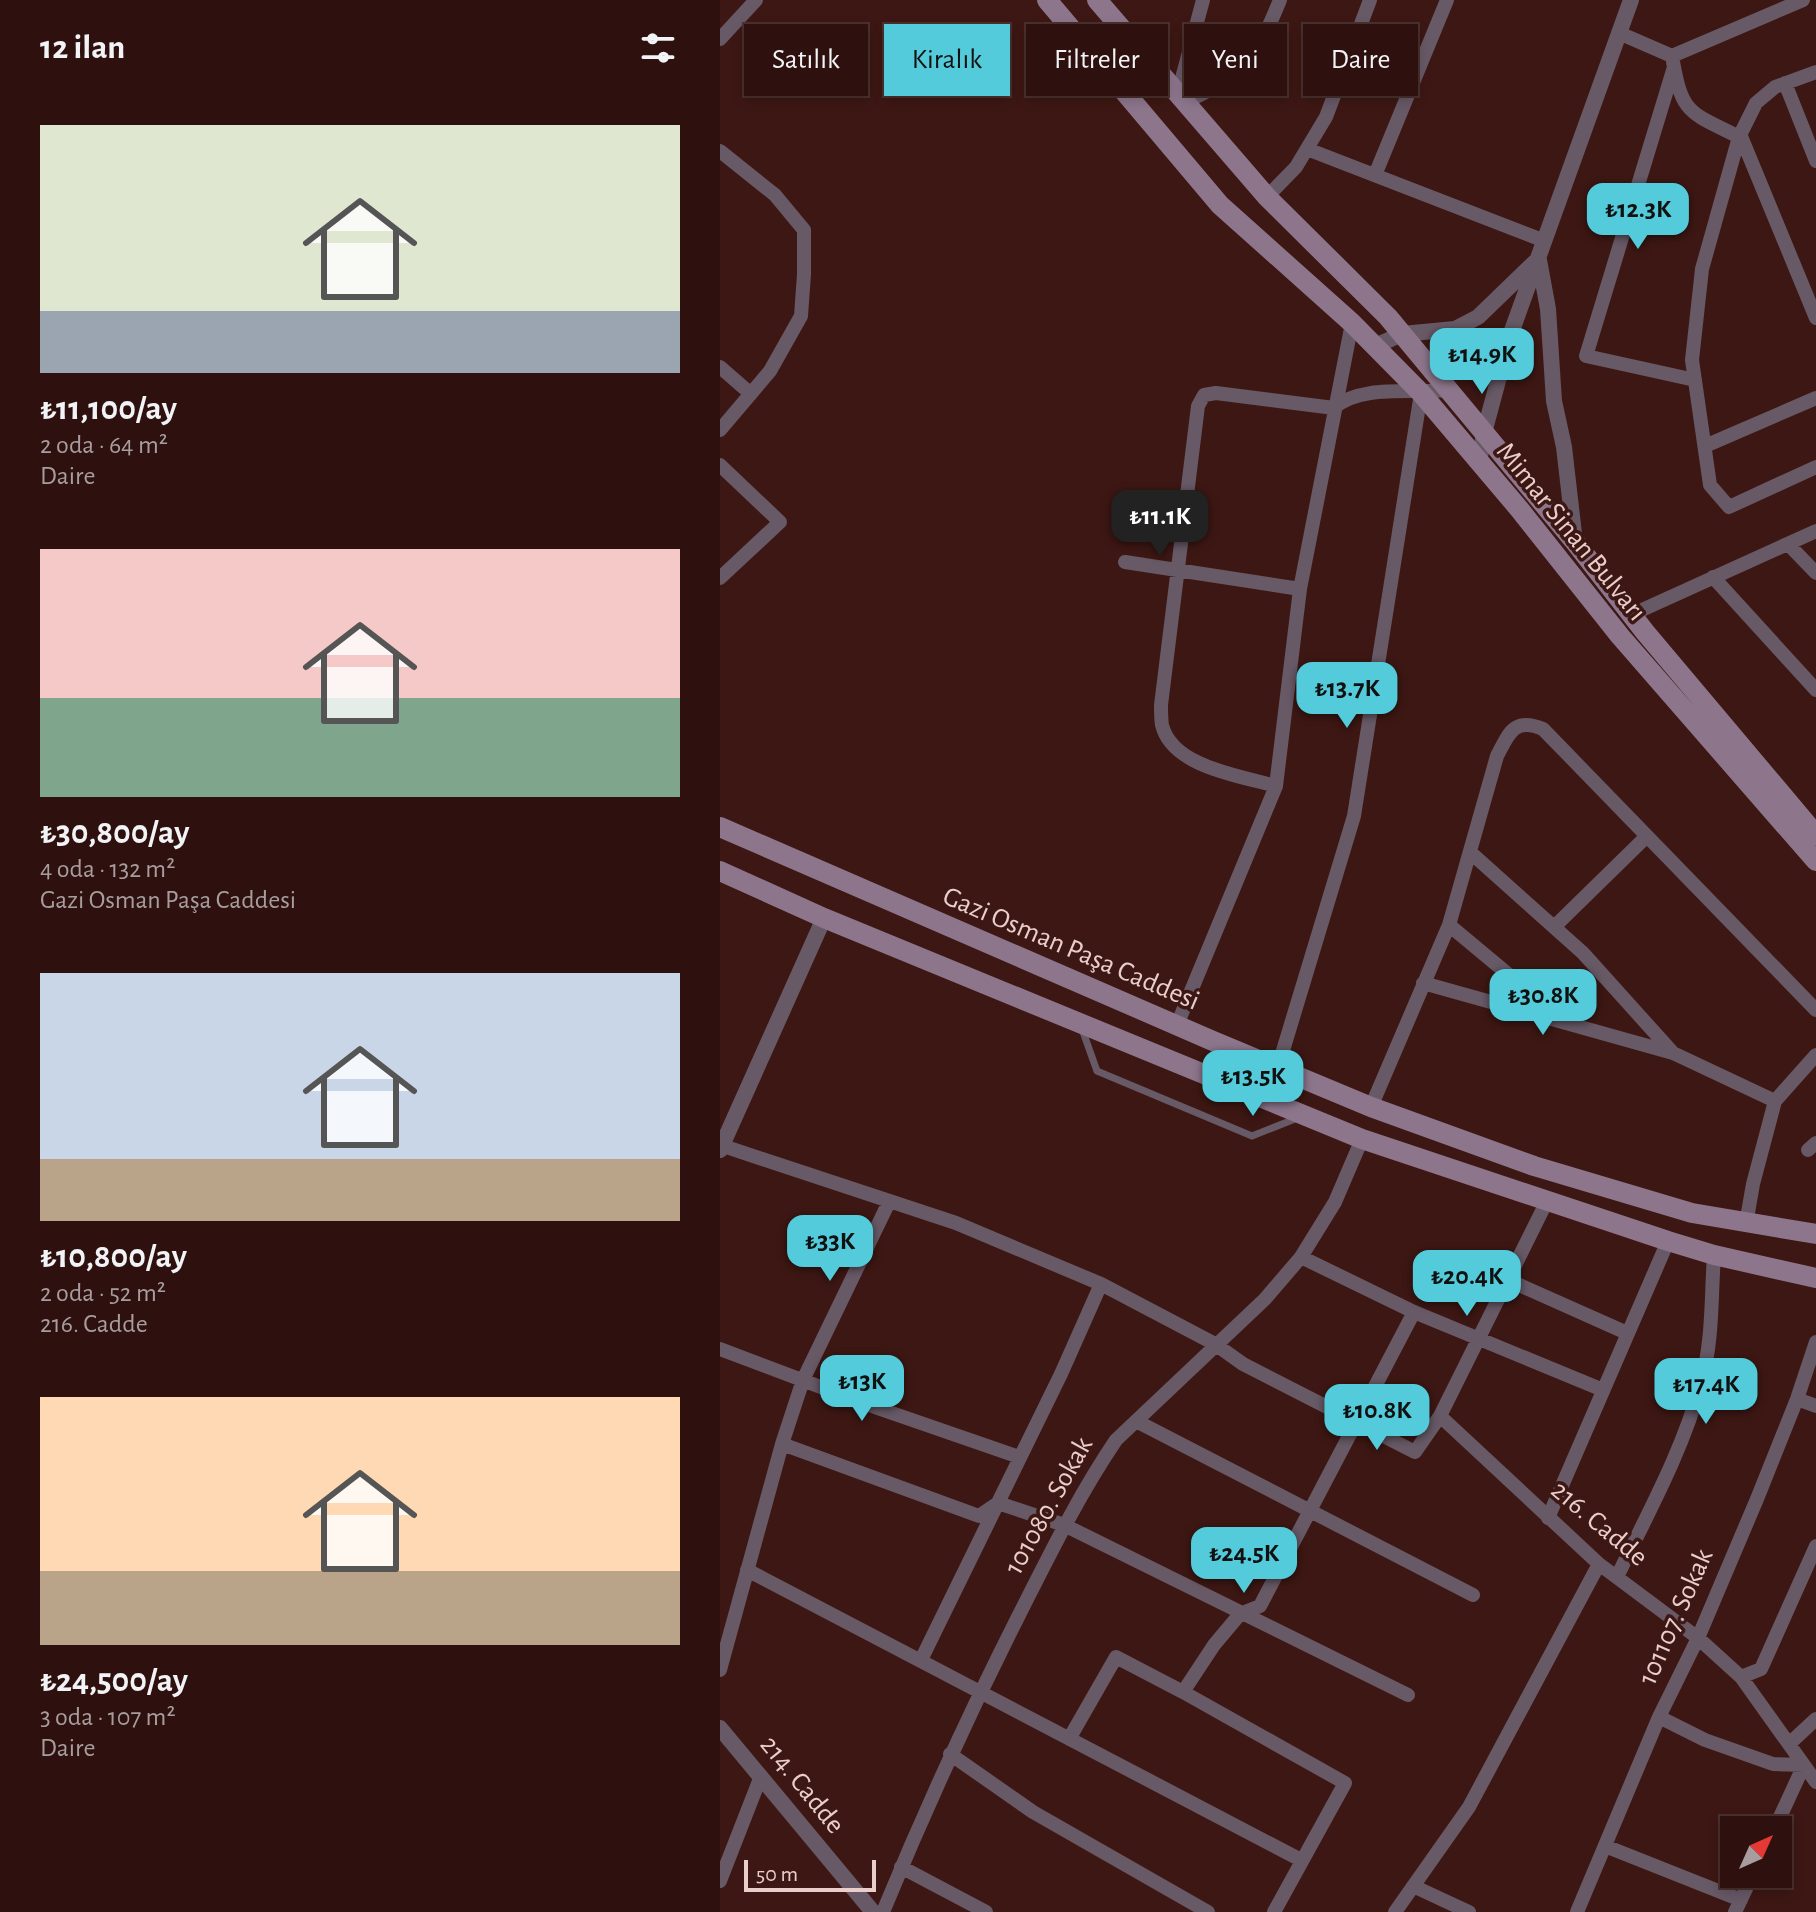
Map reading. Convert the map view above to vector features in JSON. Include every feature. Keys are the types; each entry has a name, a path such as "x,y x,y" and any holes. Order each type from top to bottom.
{"main road":[{"name":"Mimar Sinan Bulvarı","path":"1047,0 1220,205 1352,323 1421,393 1520,510 1620,636 1816,861"},
{"name":"Mimar Sinan Bulvarı","path":"1097,0 1267,197 1402,334 1575,542 1645,632 1816,835"},
{"name":"Gazi Osman Paşa Caddesi","path":"720,827 1371,1107 1534,1166 1692,1213 1816,1234"},
{"path":"720,871 824,918 1362,1139 1668,1241 1714,1255 1816,1278"}],"street":[{"path":"720,39 756,0"},
{"path":"1182,97 1203,0"},
{"path":"1182,97 1229,81 1250,62 1280,0"},
{"path":"1267,197 1296,167 1326,117 1370,0"},
{"path":"1375,175 1447,0"},
{"path":"1479,463 1510,336 1631,0"},
{"path":"1695,380 1586,356 1673,62 1803,0"},
{"path":"1619,33 1673,62"},
{"path":"1673,62 1677,90 1683,102 1696,115 1739,136 1816,318"},
{"path":"1816,72 1775,87 1756,103 1739,136 1702,269 1692,360 1710,485 1729,507 1816,467"},
{"path":"1785,83 1816,161"},
{"path":"1307,149 1545,241"},
{"path":"720,151 775,195 804,230 801,316 770,371 720,430"},
{"path":"1375,346 1402,334 1455,329 1478,317 1539,258"},
{"path":"1539,258 1548,309 1554,401 1564,447 1575,542"},
{"path":"1177,1025 1276,786 1300,589 1352,323"},
{"path":"720,367 751,394"},
{"path":"1276,786 1192,762 1172,745 1162,726 1161,705 1198,406 1204,395 1216,393 1334,408 1345,399 1368,393 1448,390"},
{"path":"1278,1067 1354,816 1421,393"},
{"path":"1705,446 1816,398"},
{"path":"720,465 780,522 720,578"},
{"path":"1633,614 1816,531"},
{"path":"1788,544 1816,573"},
{"path":"1125,562 1300,589"},
{"path":"1713,577 1816,690"},
{"path":"1371,1107 1449,925 1497,756 1508,735 1518,725 1530,724 1543,729 1816,1010"},
{"path":"1554,927 1647,836"},
{"path":"1470,852 1583,953 1673,1053"},
{"path":"824,918 721,1147 956,1223 1101,1284 1215,1344 1243,1364 1415,1452 1440,1416 1547,1201"},
{"path":"1449,925 1568,1025"},
{"path":"1423,983 1673,1053 1775,1101"},
{"path":"1746,1224 1775,1101 1816,1055"},
{"name":"101080. Sokak","path":"883,1912 950,1754 980,1693 1064,1525 1116,1440 1265,1299 1301,1257 1335,1202 1362,1139"},
{"path":"720,1670 782,1444 803,1380 889,1202"},
{"path":"1548,1518 1668,1241"},
{"path":"1618,1575 1668,1474 1701,1384 1708,1350 1714,1255"},
{"path":"1301,1257 1414,1312 1603,1390"},
{"path":"1508,1280 1627,1333"},
{"path":"921,1660 1101,1284"},
{"path":"1183,1692 1214,1645 1240,1614 1260,1606 1414,1312"},
{"name":"101107. Sokak","path":"1577,1912 1659,1717 1698,1638 1797,1399 1816,1342"},
{"path":"720,1349 1019,1457"},
{"path":"1797,1399 1816,1406"},
{"name":"216. Cadde","path":"1440,1416 1599,1564 1618,1575 1698,1638 1741,1677 1816,1782"},
{"path":"1136,1421 1473,1595"},
{"path":"782,1444 979,1516 998,1503"},
{"path":"998,1503 1064,1525 1408,1695"},
{"path":"1741,1677 1761,1669 1816,1546"},
{"path":"1395,1912 1469,1807 1599,1564"},
{"path":"747,1570 1301,1860"},
{"path":"1069,1739 1116,1657 1345,1783 1274,1912"},
{"path":"1659,1717 1705,1740 1773,1764 1804,1765 1780,1816"},
{"path":"1789,1744 1816,1719"},
{"name":"214. Cadde","path":"720,1728 873,1912"},
{"path":"950,1754 1033,1812 1208,1912"},
{"path":"720,1881 761,1776"},
{"path":"1605,1846 1738,1906"},
{"path":"901,1867 986,1912"},
{"path":"1413,1886 1469,1912"}],"lane":[{"path":"1080,1023 1097,1071 1252,1136 1305,1116"}]}
